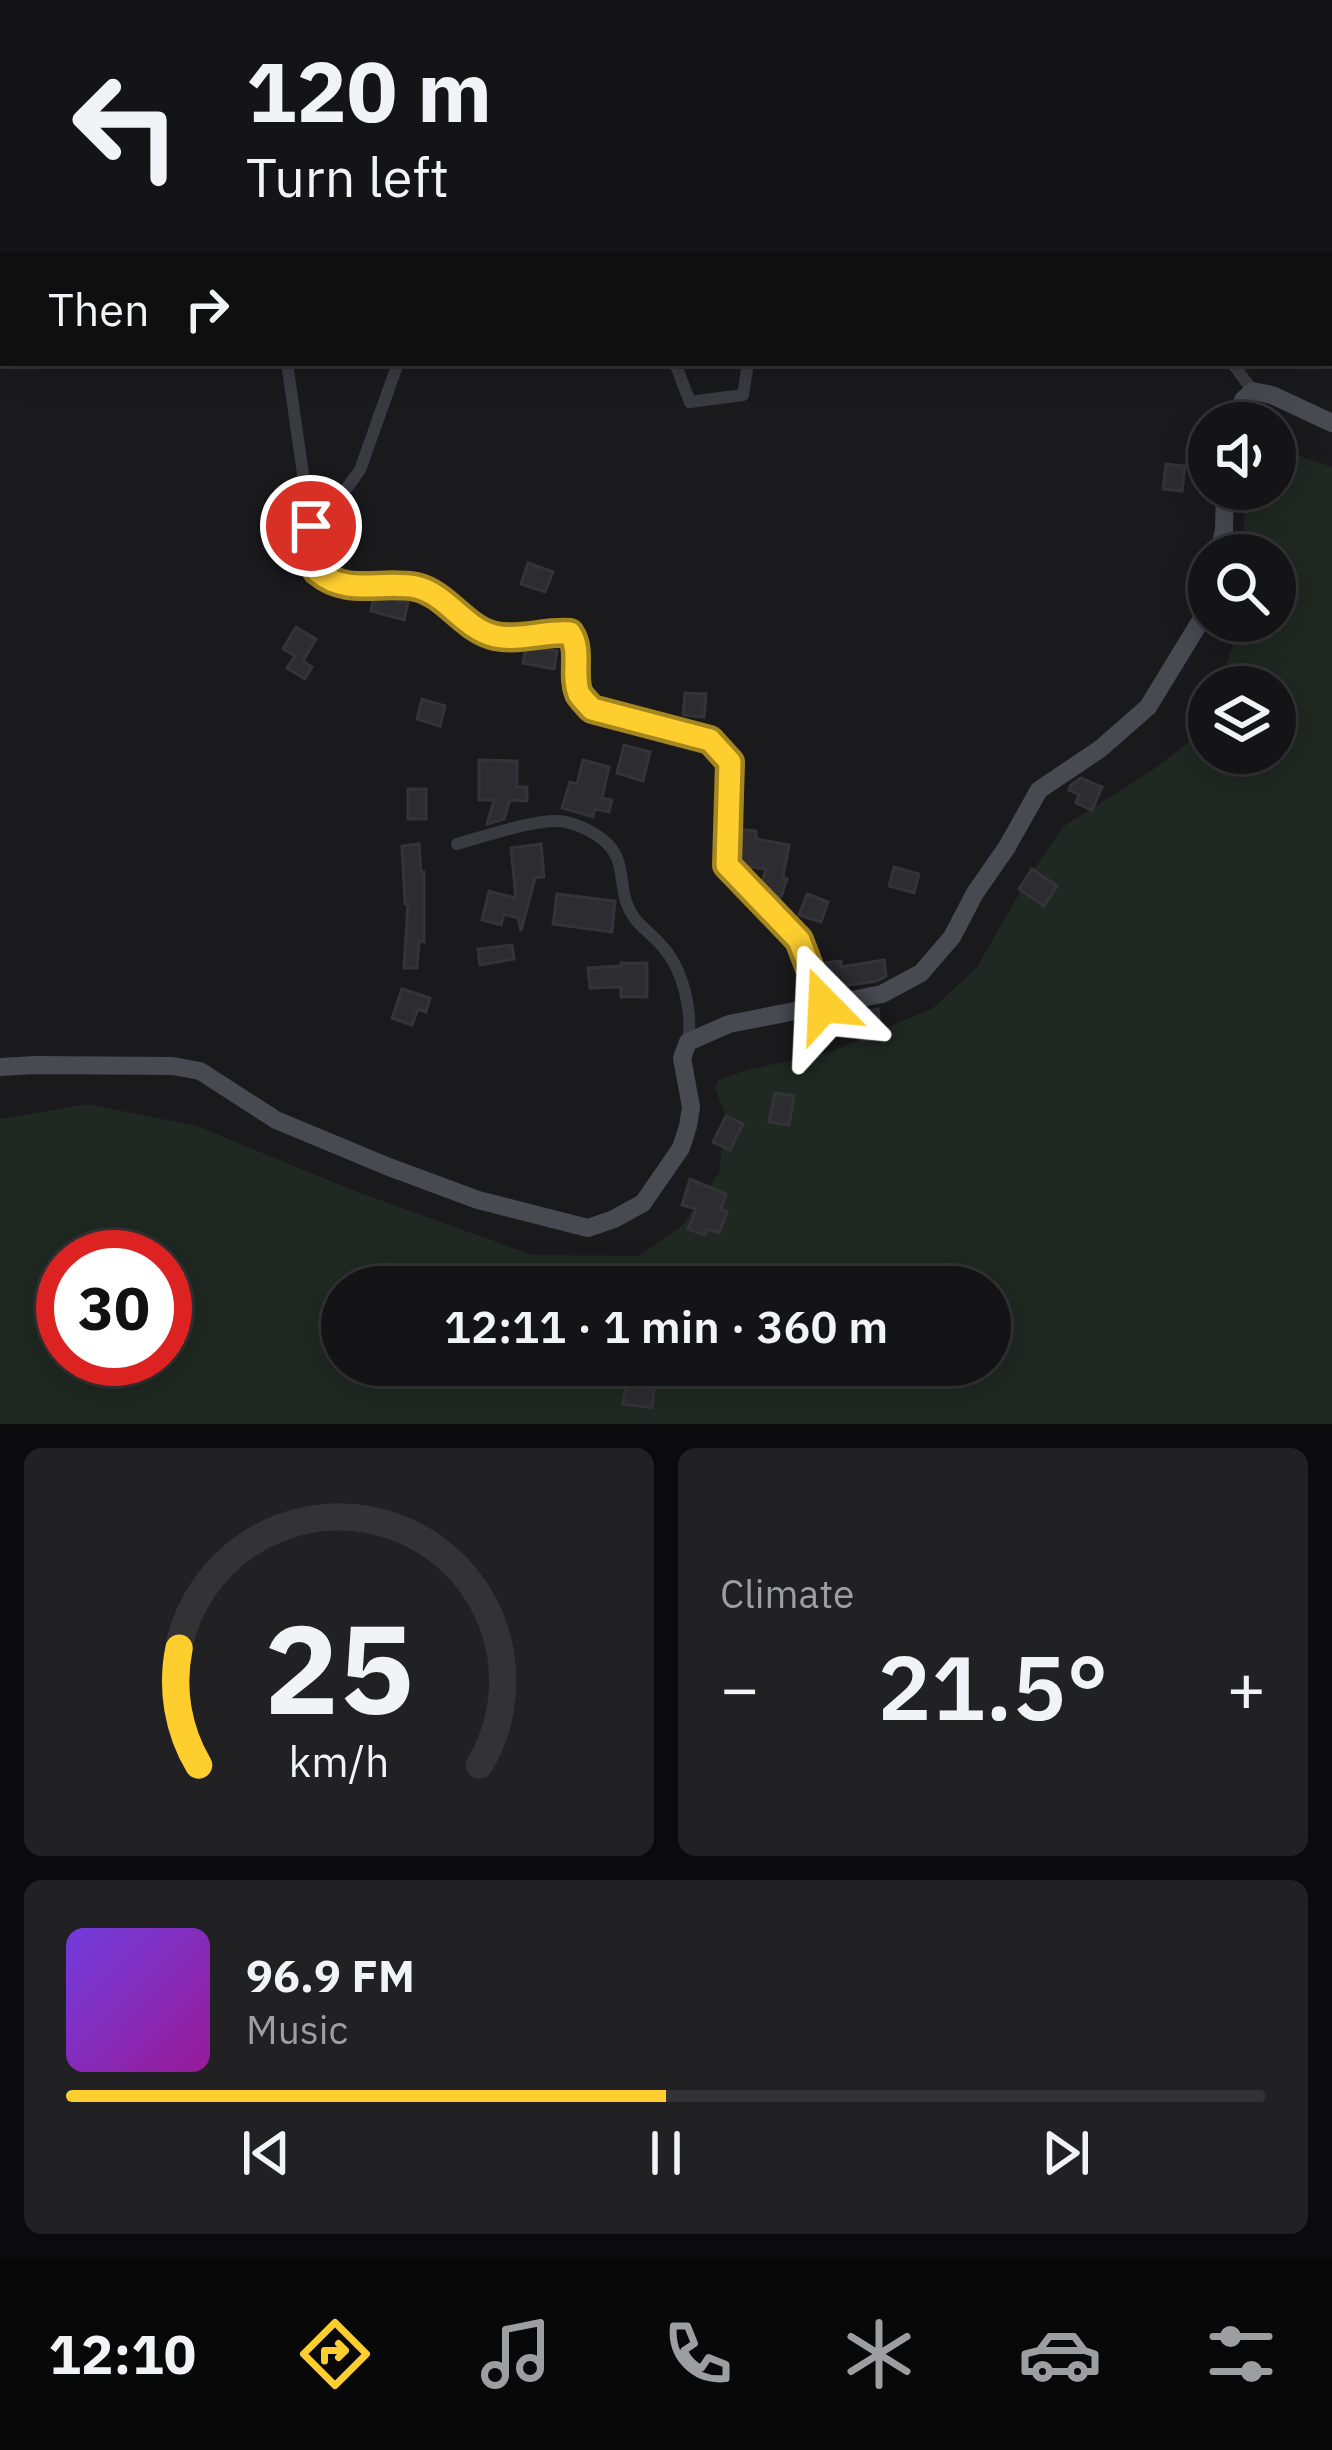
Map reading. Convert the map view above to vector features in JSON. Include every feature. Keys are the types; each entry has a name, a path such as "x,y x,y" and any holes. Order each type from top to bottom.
{"street":[{"path":"287,366 317,571 330,582 346,586 417,587 480,632 500,638 570,633 576,641 579,695 592,709 710,740 730,762 727,865 799,940 824,1005"},
{"path":"311,526 360,470 397,366"},
{"path":"677,366 690,402 743,394 748,366"},
{"path":"1234,366 1253,391 1332,423"},
{"path":"1242,402 1253,391"},
{"path":"688,1042 728,1024 882,994 921,973 952,937 1039,790 1100,749 1148,707 1188,641"},
{"path":"0,1067 173,1066 200,1071 276,1120 478,1200 588,1228 614,1219 643,1203 681,1148 692,1107 682,1058 691,1028 674,964 634,918 621,890 616,857 593,831 558,819 457,844"}],"shaded area":[{"path":"1296,455 1332,467 1332,1424 0,1424 0,1119 87,1104 197,1126 355,1191 533,1255 638,1256 683,1225 719,1173 725,1114 715,1088 719,1080 830,1052 933,1008 977,967 1064,826 1188,743 1188,774 1296,774 1296,666 1225,666 1233,642 1296,642 1296,534 1243,534 1245,510 1296,510"}],"building":[{"path":"1166,464 1185,466 1182,491 1163,489"},
{"path":"528,563 553,572 545,592 521,584"},
{"path":"374,596 408,602 404,620 371,611"},
{"path":"296,627 316,639 303,661 312,667 305,679 287,668 295,656 283,649"},
{"path":"526,647 557,651 554,669 523,663"},
{"path":"685,693 706,694 704,717 683,715"},
{"path":"422,699 445,706 440,726 417,719"},
{"path":"624,745 650,752 643,781 617,773"},
{"path":"479,760 517,761 517,787 527,787 527,801 510,800 504,819 487,824 494,800 479,800"},
{"path":"583,760 609,767 602,798 612,800 609,812 595,809 593,817 562,808 570,782 577,784"},
{"path":"1081,778 1102,787 1092,810 1076,803 1079,795 1069,790"},
{"path":"408,789 426,789 426,819 408,819"},
{"path":"738,829 756,831 756,839 789,845 781,897 761,885 766,869 738,861"},
{"path":"419,844 424,942 419,941 417,968 404,968 408,904 402,846"},
{"path":"541,844 544,877 535,878 521,931 518,918 504,914 501,925 482,920 489,891 516,898 511,848"},
{"path":"894,867 919,874 914,893 889,886"},
{"path":"1032,869 1057,886 1044,906 1019,889"},
{"path":"557,894 615,901 612,932 553,924"},
{"path":"807,894 828,902 821,922 799,915"},
{"path":"512,945 514,959 480,965 478,949"},
{"path":"884,960 886,976 877,981 829,988 825,963 841,961 841,967"},
{"path":"647,963 647,997 621,997 621,987 590,988 588,968"},
{"path":"402,989 430,998 426,1012 418,1009 412,1025 392,1018"},
{"path":"878,1009 881,1038 862,1040 860,1012"},
{"path":"775,1093 794,1096 789,1125 769,1122"},
{"path":"726,1116 743,1124 730,1150 713,1142"},
{"path":"690,1179 726,1194 721,1209 727,1212 719,1233 708,1229 705,1235 688,1229 696,1209 682,1205"},
{"path":"625,1386 655,1386 652,1408 623,1404"}],"route":[{"path":"311,526 317,571 330,582 417,587 480,632 500,638 570,633 576,641 579,695 592,709 710,740 724,752 730,762 727,865 799,940 824,1005"}]}
